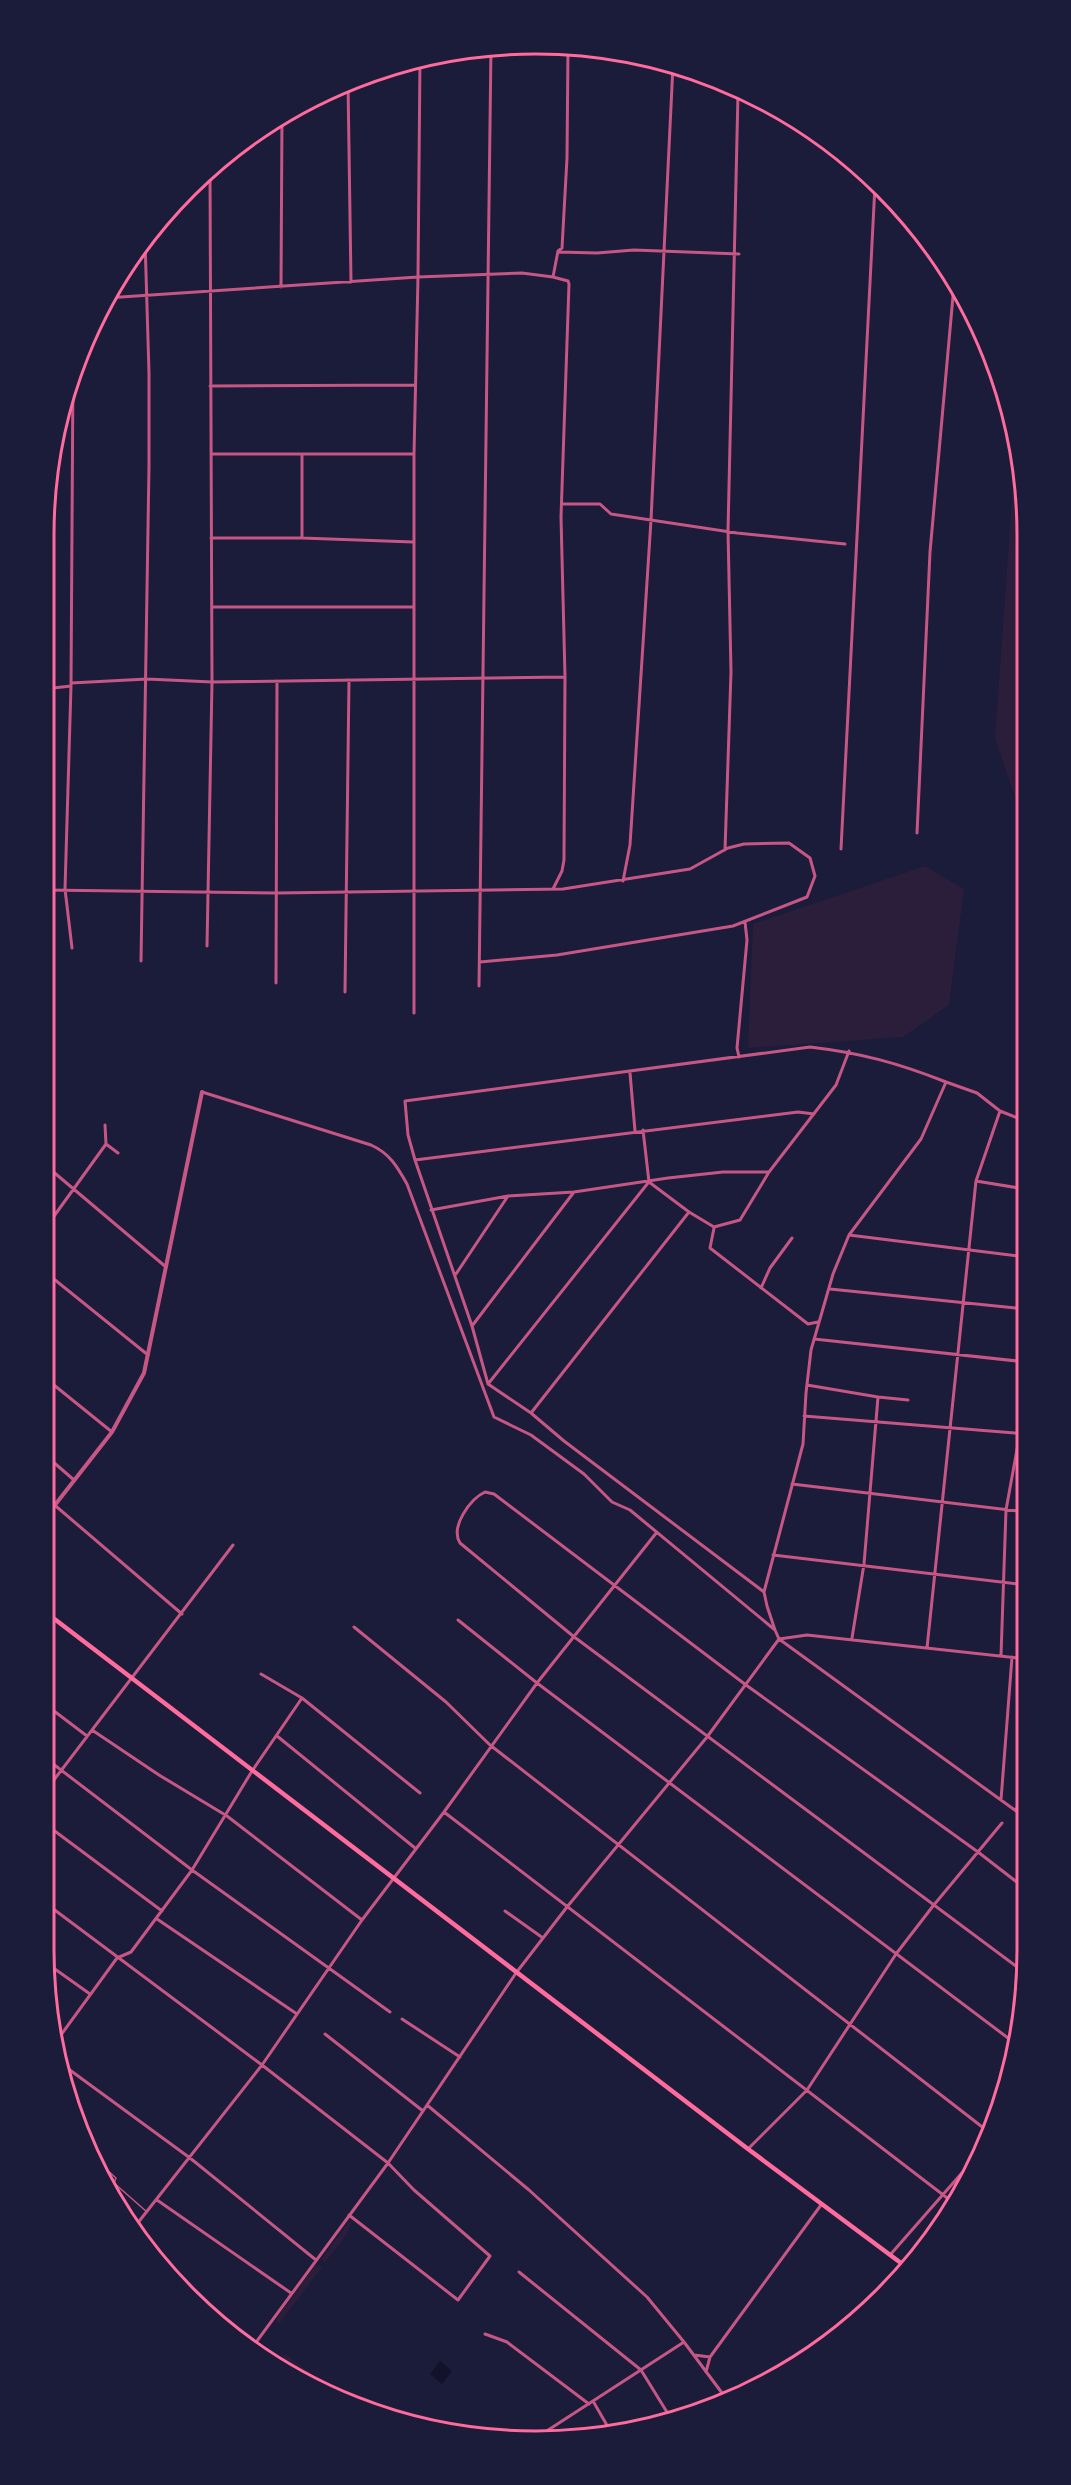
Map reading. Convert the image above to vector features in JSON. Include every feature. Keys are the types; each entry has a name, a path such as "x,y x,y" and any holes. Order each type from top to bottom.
{"main road":[{"path":"54,1619 748,2150 901,2263"}],"street":[{"path":"553,277 558,251 562,248 567,158 568,55"},
{"path":"479,986 491,56"},
{"path":"414,1013 416,892 413,542 420,68"},
{"path":"623,881 630,845 651,520 673,74"},
{"path":"348,92 351,282"},
{"path":"725,850 731,632 728,531 737,254 738,99"},
{"path":"281,287 282,127"},
{"path":"207,946 212,682 210,181"},
{"path":"841,849 875,194"},
{"path":"558,251 737,254"},
{"path":"141,961 147,679 149,373 145,254"},
{"path":"118,297 418,276 522,273 568,281 562,504 565,677 564,860 562,871 553,889"},
{"path":"918,833 930,552 953,297"},
{"path":"210,386 415,385"},
{"path":"72,948 65,889 71,684 73,403"},
{"path":"211,454 414,454"},
{"path":"302,454 302,538"},
{"path":"562,504 600,504 611,514 728,531 845,544"},
{"path":"211,538 302,538 413,542"},
{"path":"212,607 413,607"},
{"path":"54,687 147,679 212,682 565,677"},
{"path":"345,992 349,680"},
{"path":"276,983 277,681"},
{"path":"54,890 346,893 553,889 623,881 690,869 725,850 744,844 789,843 810,858 815,876 807,897 733,926 558,955 480,962"},
{"path":"739,1057 737,1048 747,940 745,922"},
{"path":"765,1592 564,1441 531,1413 489,1384 472,1326 415,1160 408,1135 405,1101 810,1047 849,1052 899,1063 977,1093 1000,1111 1017,1118"},
{"path":"649,1182 689,1212 714,1227 740,1220 769,1172 836,1085 849,1052"},
{"path":"630,1072 635,1131"},
{"path":"946,1082 921,1139 849,1235 833,1274 814,1339 802,1444 765,1592 767,1606 779,1640 1017,1811"},
{"path":"182,1614 55,1505 112,1432 144,1373 201,1092 370,1145 382,1150 393,1160 407,1184 495,1417 531,1435 584,1474 612,1502 630,1510 775,1629"},
{"path":"927,1648 976,1181 1000,1111"},
{"path":"415,1160 798,1112 814,1114"},
{"path":"54,1216 106,1144 105,1125"},
{"path":"489,1384 649,1182 643,1130"},
{"path":"106,1144 118,1154"},
{"path":"54,1172 167,1268"},
{"path":"431,1210 508,1196 574,1192 723,1172 769,1172"},
{"path":"976,1181 1017,1188"},
{"path":"472,1326 574,1192"},
{"path":"455,1276 508,1196"},
{"path":"531,1413 689,1212"},
{"path":"714,1227 710,1248 808,1324 818,1322"},
{"path":"849,1235 1017,1256"},
{"path":"761,1288 770,1268 792,1238"},
{"path":"54,1279 148,1355"},
{"path":"830,1289 1017,1308"},
{"path":"814,1339 1017,1361"},
{"path":"54,1385 112,1432"},
{"path":"807,1385 908,1400"},
{"path":"852,1638 864,1564 874,1422 878,1397"},
{"path":"804,1416 949,1430 1017,1433"},
{"path":"1001,1656 1006,1509 1017,1449"},
{"path":"54,1463 74,1480"},
{"path":"792,1485 1017,1511"},
{"path":"1016,1966 573,1636 460,1544 456,1531 469,1506 485,1492 494,1494 746,1685 1017,1882"},
{"path":"139,2222 262,2065 362,1920 444,1812 490,1745 573,1636 657,1532"},
{"path":"54,1779 233,1545"},
{"path":"773,1555 864,1564 1017,1584"},
{"path":"458,1620 537,1683 1009,2039"},
{"path":"354,1627 446,1702 490,1745 982,2127"},
{"path":"256,2342 388,2163 516,1973 567,1907 707,1737 779,1640 807,1635 852,1638 1017,1658"},
{"path":"1001,1800 1012,1657"},
{"path":"261,1674 302,1698 420,1793"},
{"path":"62,2034 117,1958 132,1952 192,1870 252,1771 302,1698"},
{"path":"54,1711 87,1736"},
{"path":"92,1730 159,1775 227,1815 362,1920"},
{"path":"276,1736 415,1848"},
{"path":"54,1765 192,1870 390,2012"},
{"path":"444,1812 947,2198"},
{"path":"748,2150 807,2090 848,2024 896,1954 933,1905 1002,1823"},
{"path":"54,1830 162,1911"},
{"path":"54,1910 262,2065 388,2163 414,2190 490,2256 458,2300 349,2215"},
{"path":"506,1911 543,1938"},
{"path":"157,1918 297,2014"},
{"path":"55,1969 90,1995"},
{"path":"402,2019 460,2057"},
{"path":"325,2034 423,2111"},
{"path":"69,2069 190,2158 316,2260"},
{"path":"427,2105 529,2190 647,2297 721,2393"},
{"path":"890,2255 958,2180"},
{"path":"157,2199 291,2294"},
{"path":"706,2372 710,2357 821,2205"},
{"path":"519,2272 641,2370 667,2413"},
{"path":"485,2334 507,2342 591,2403 606,2426"},
{"path":"547,2431 684,2342"},
{"path":"694,2355 710,2357"}],"lane":[{"path":"116,2185 147,2212"}],"shaded area":[{"path":"1013,478 1017,536 1017,803 995,738"},
{"path":"925,866 964,889 949,1005 903,1037 748,1048 753,924"},
{"path":"351,2219 345,2236 324,2263 322,2258"},
{"path":"315,2266 322,2267 279,2324 276,2319"},
{"path":"284,2353 310,2373 308,2373 283,2359"},
{"path":"440,2361 452,2371 442,2384 430,2374"}]}
